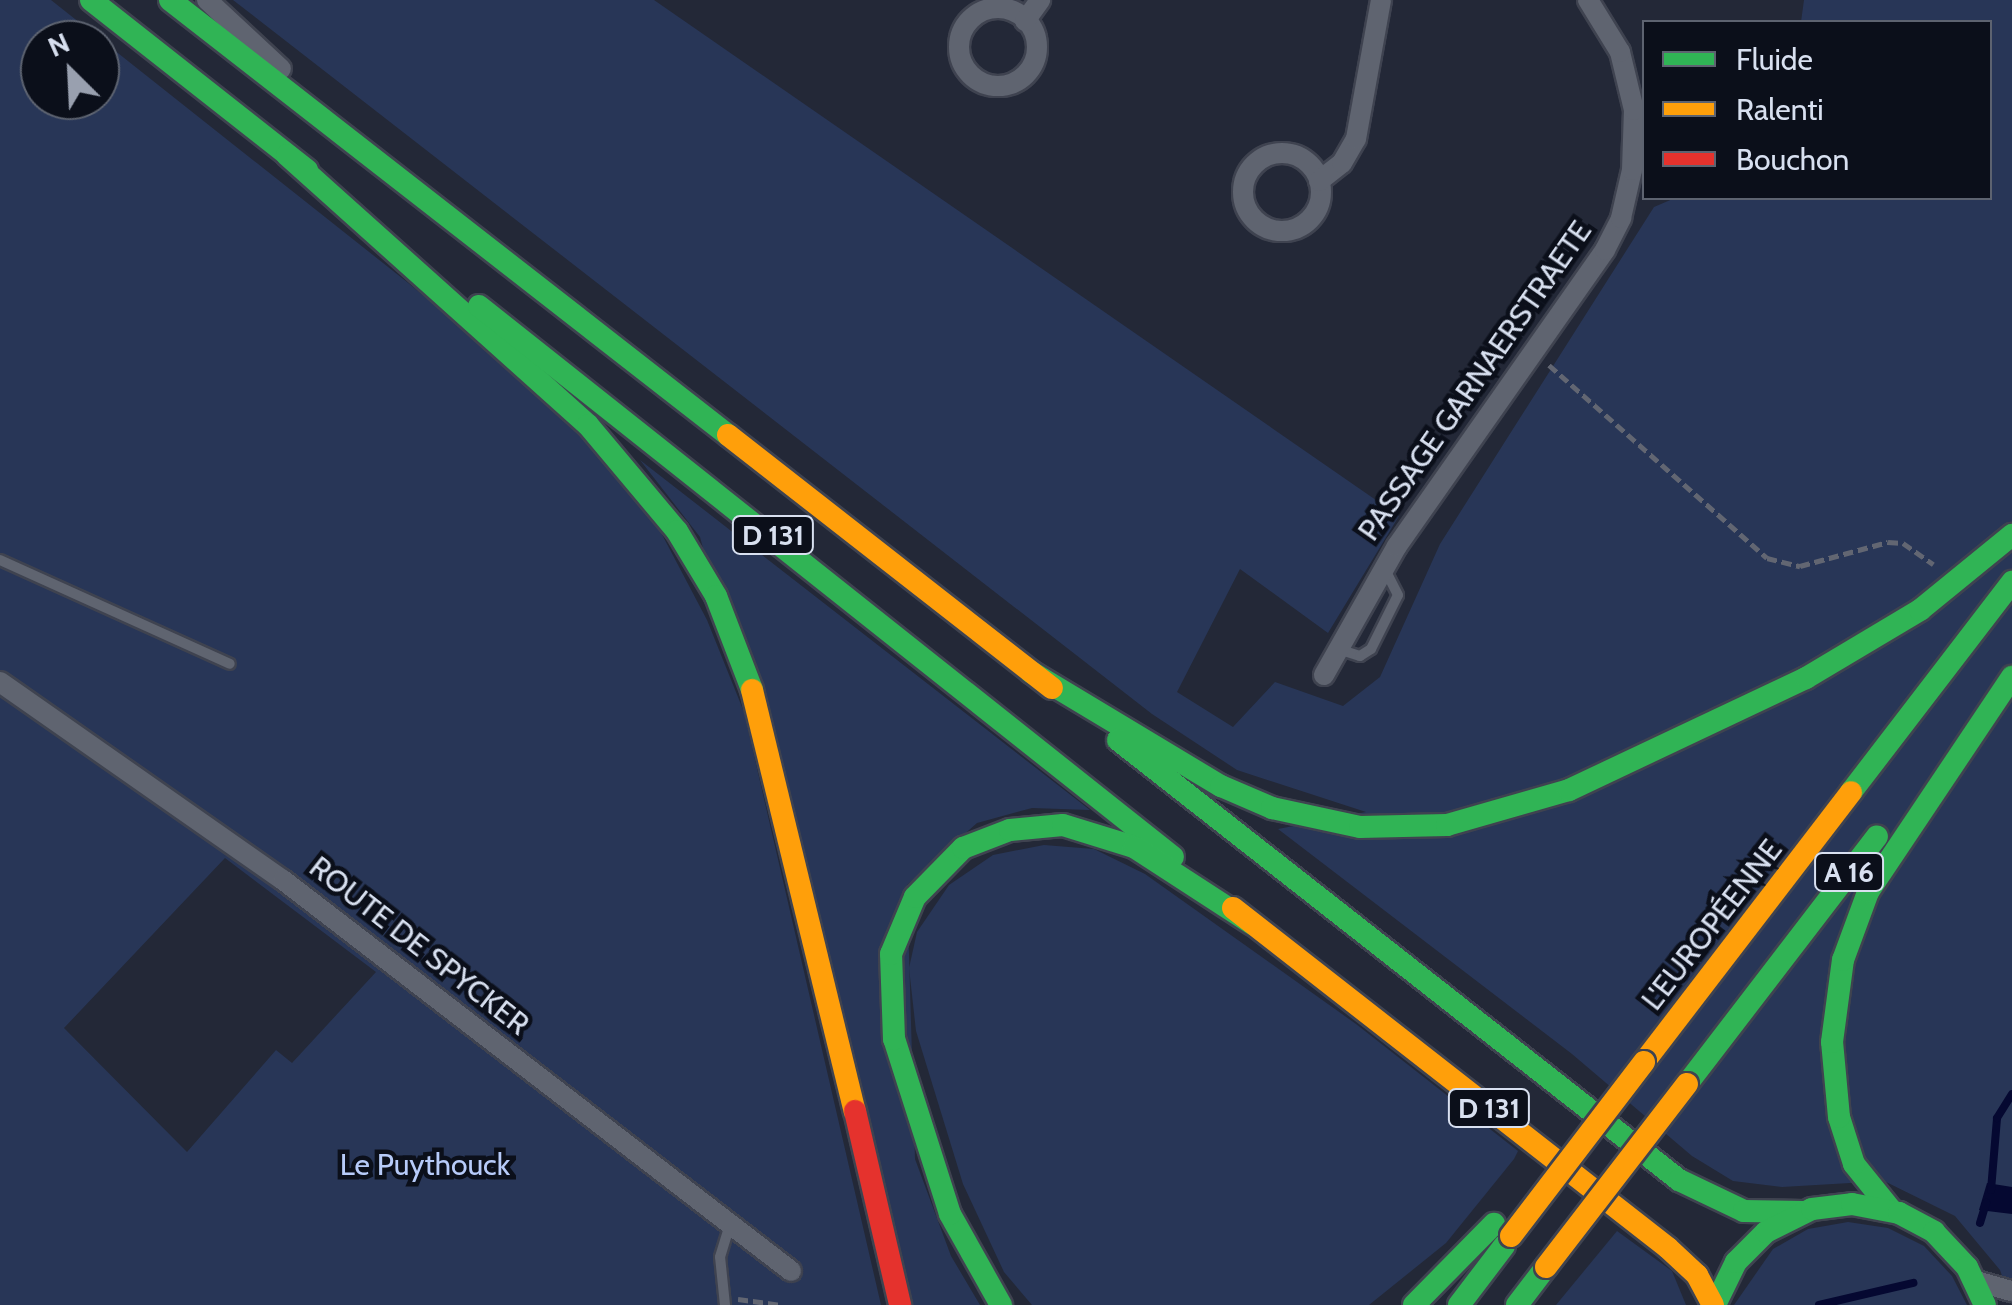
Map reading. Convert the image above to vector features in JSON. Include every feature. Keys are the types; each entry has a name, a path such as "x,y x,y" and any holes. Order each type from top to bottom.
{"main road":[{"name":"D 131","path":"90,0 1081,779 1251,923 1680,1257 1714,1305"},
{"name":"D 131","path":"170,0 1680,1180 1744,1211 1804,1212"},
{"path":"288,155 588,426 654,500 711,586 765,724 900,1305"},
{"path":"1031,672 1220,786 1272,808 1360,827 1447,824 1569,790 1806,678 1920,610 2012,535"},
{"name":"L'EUROPÉENNE","path":"1459,1305 1503,1230 1817,837 2012,582"},
{"name":"A 16","path":"1517,1305 2012,660"},
{"path":"1985,1305 1976,1281 1941,1237 1892,1210 1854,1164 1838,1117 1832,1042 1842,960 1868,892 2012,678"},
{"path":"1001,1305 942,1196 894,1039 891,954 915,898 962,848 1010,830 1062,824 1134,847 1251,923"},
{"path":"1714,1305 1747,1249 1804,1212 1844,1204 1892,1210"},
{"path":"1414,1305 1503,1230"}],"street":[{"path":"207,0 360,148"},
{"path":"1025,20 1040,0"},
{"path":"1319,181 1342,163 1356,140 1382,0"},
{"name":"PASSAGE GARNAERSTRAETE","path":"1324,675 1384,568 1612,240 1632,170 1628,80 1588,0"},
{"name":"ROUTE DE SPYCKER","path":"0,682 283,880 791,1271"},
{"path":"1976,1281 2012,1291"}],"lane":[{"path":"0,560 230,664"},
{"path":"1338,649 1353,656 1371,649 1398,594 1384,568"},
{"path":"725,1301 720,1258 731,1224"}],"path":[{"path":"1535,353 1767,558 1800,566 1895,542 1941,571"},
{"path":"725,1301 781,1305"}],"green space":[{"name":"Le Puythouck","path":"0,0 51,0 76,20 20,20 20,120 120,120 120,55 557,406 657,525 707,620 744,712 881,1305 0,1305","holes":["225,858 376,972 292,1063 276,1050 187,1152 64,1028"]},
{"path":"233,0 654,0 1399,516 1328,633 1240,569 1177,692 1233,727 1275,682 1343,706 1380,677 1440,544 1654,207 1670,200 1992,200 1992,20 1801,20 1804,0 2012,0 2012,1305 2000,1270 1955,1216 1884,1181 1782,1187 1733,1181 1692,1156 1572,1054 1278,829 1366,812 1237,770 1152,714"},
{"path":"640,460 1090,810 1032,808 977,823 907,885 915,1159 951,1256 980,1305 909,1305 700,537"},
{"path":"1044,845 1094,849 1145,874 1356,1024 1518,1151 1446,1243 1369,1305 1032,1305 1004,1272 963,1184 916,1031 909,968 917,932 949,885 993,855"},
{"path":"1848,1222 1888,1228 1924,1246 1952,1276 1967,1305 1734,1305 1773,1249 1808,1229"},
{"path":"1617,1231 1672,1271 1686,1305 1556,1305"}],"shaded area":[{"path":"1987,1183 2012,1187 2012,1214 1979,1210"}],"waterway":[{"path":"1991,1190 1997,1118 2012,1094"},
{"path":"1980,1223 1986,1203"},
{"path":"1819,1305 1913,1283"}],"traffic: fast":[{"path":"91,0 307,170"},
{"path":"170,0 728,435"},
{"path":"287,155 588,425 677,531 716,596 752,690"},
{"path":"479,306 1173,857"},
{"path":"1031,672 1221,786 1272,808 1360,827 1447,825 1569,790 1806,678 1920,610 2012,535"},
{"path":"1851,792 2012,582"},
{"path":"1891,1210 1854,1164 1839,1117 1832,1042 1843,960 1868,892 2012,677"},
{"path":"1118,740 1679,1180 1744,1211 1804,1212"},
{"path":"1001,1305 950,1214 894,1039 891,954 915,897 963,848 1010,830 1063,825 1134,847 1251,923"},
{"path":"1687,1084 1877,836"},
{"path":"1715,1305 1736,1262 1766,1232 1812,1209 1852,1204 1899,1213 1934,1232 1967,1267 1985,1305"},
{"path":"1414,1305 1494,1224"},
{"path":"1459,1305 1504,1246"},
{"path":"1517,1305 1546,1267"}],"traffic: slow":[{"path":"728,435 1052,688"},
{"path":"752,690 855,1111"},
{"path":"1644,1062 1851,792"},
{"path":"1233,908 1668,1248 1697,1275 1713,1305"},
{"path":"1511,1236 1644,1062"},
{"path":"1546,1267 1687,1084"}],"traffic: jam":[{"path":"855,1111 900,1305"}]}
